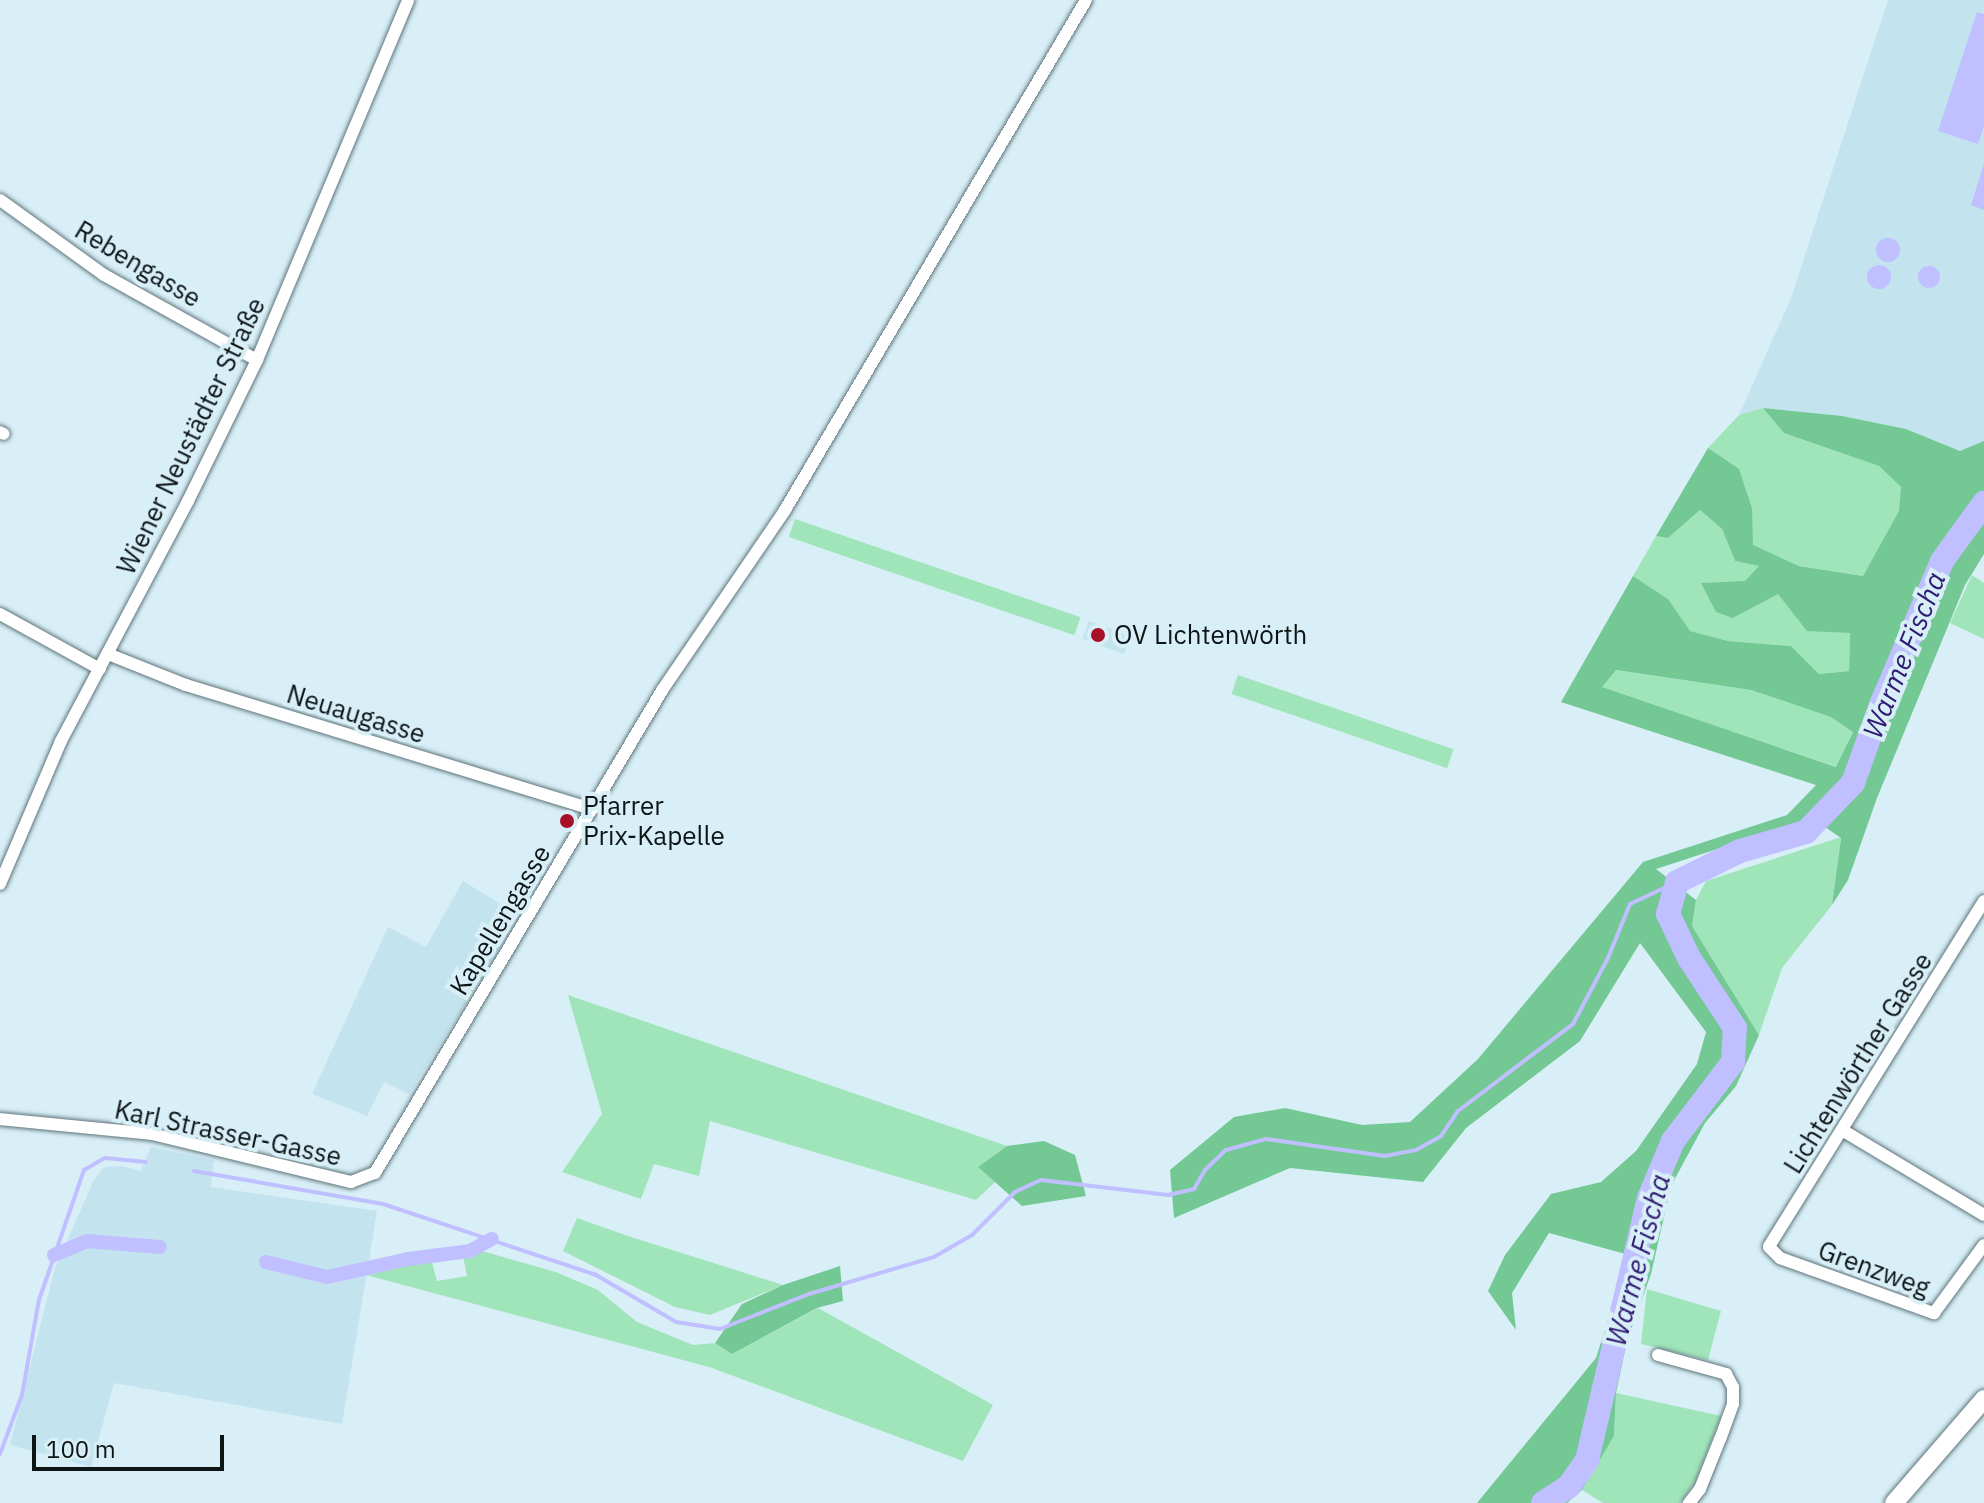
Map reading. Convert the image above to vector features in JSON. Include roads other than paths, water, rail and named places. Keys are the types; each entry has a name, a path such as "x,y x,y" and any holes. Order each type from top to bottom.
{"main road":[{"path":"1894,1503 1984,1399"}],"street":[{"name":"Wiener Neustädter Straße","path":"0,884 61,741 257,360 408,0"},
{"name":"Kapellengasse","path":"351,1182 375,1173 663,689 785,510 1086,0"},
{"name":"Rebengasse","path":"0,200 104,275 257,360"},
{"path":"0,614 100,669"},
{"name":"Neuaugasse","path":"108,654 186,685 592,809"},
{"name":"Lichtenwörther Gasse","path":"1769,1247 1980,917 1984,901"},
{"name":"Karl Strasser-Gasse","path":"0,1119 152,1134 351,1182"},
{"path":"1842,1130 1984,1215"},
{"name":"Grenzweg","path":"1769,1247 1780,1258 1934,1313 1984,1245"},
{"path":"1658,1355 1726,1374 1733,1387 1733,1404 1720,1439 1700,1489 1689,1503"}],"water":[{"path":"1977,12 1984,14 1984,126 1978,144 1938,131"},
{"path":"1984,164 1984,210 1971,205"},
{"path":"1888,238 1897,241 1900,250 1897,259 1888,262 1879,259 1876,250 1879,241"},
{"path":"1879,265 1890,272 1891,277 1884,288 1879,289 1868,282 1867,277 1874,266"},
{"path":"1929,266 1937,269 1940,277 1937,285 1929,288 1921,285 1918,277 1921,269"}],"waterway":[{"name":"Warme Fischa","path":"1543,1503 1569,1486 1587,1460 1649,1198 1673,1141 1733,1062 1735,1028 1689,958 1668,914 1677,882 1740,851 1806,832 1853,783 1881,705 1942,561 1984,503"},
{"path":"194,1171 383,1204 596,1275 676,1322 720,1329 809,1294 934,1257 972,1235 1015,1192 1041,1180 1168,1195 1194,1189 1205,1170 1226,1150 1266,1139 1385,1156 1416,1150 1441,1136 1458,1111 1573,1024 1608,958 1630,904 1677,882"},
{"path":"0,1454 22,1395 39,1300 84,1170 105,1158 146,1162"},
{"path":"266,1262 327,1277 408,1259 470,1251 492,1239"},
{"path":"54,1255 87,1241 160,1247"}],"place":[{"name":"OV Lichtenwörth","path":"1098,635"},
{"name":"Pfarrer Prix-Kapelle","path":"567,821"}]}
